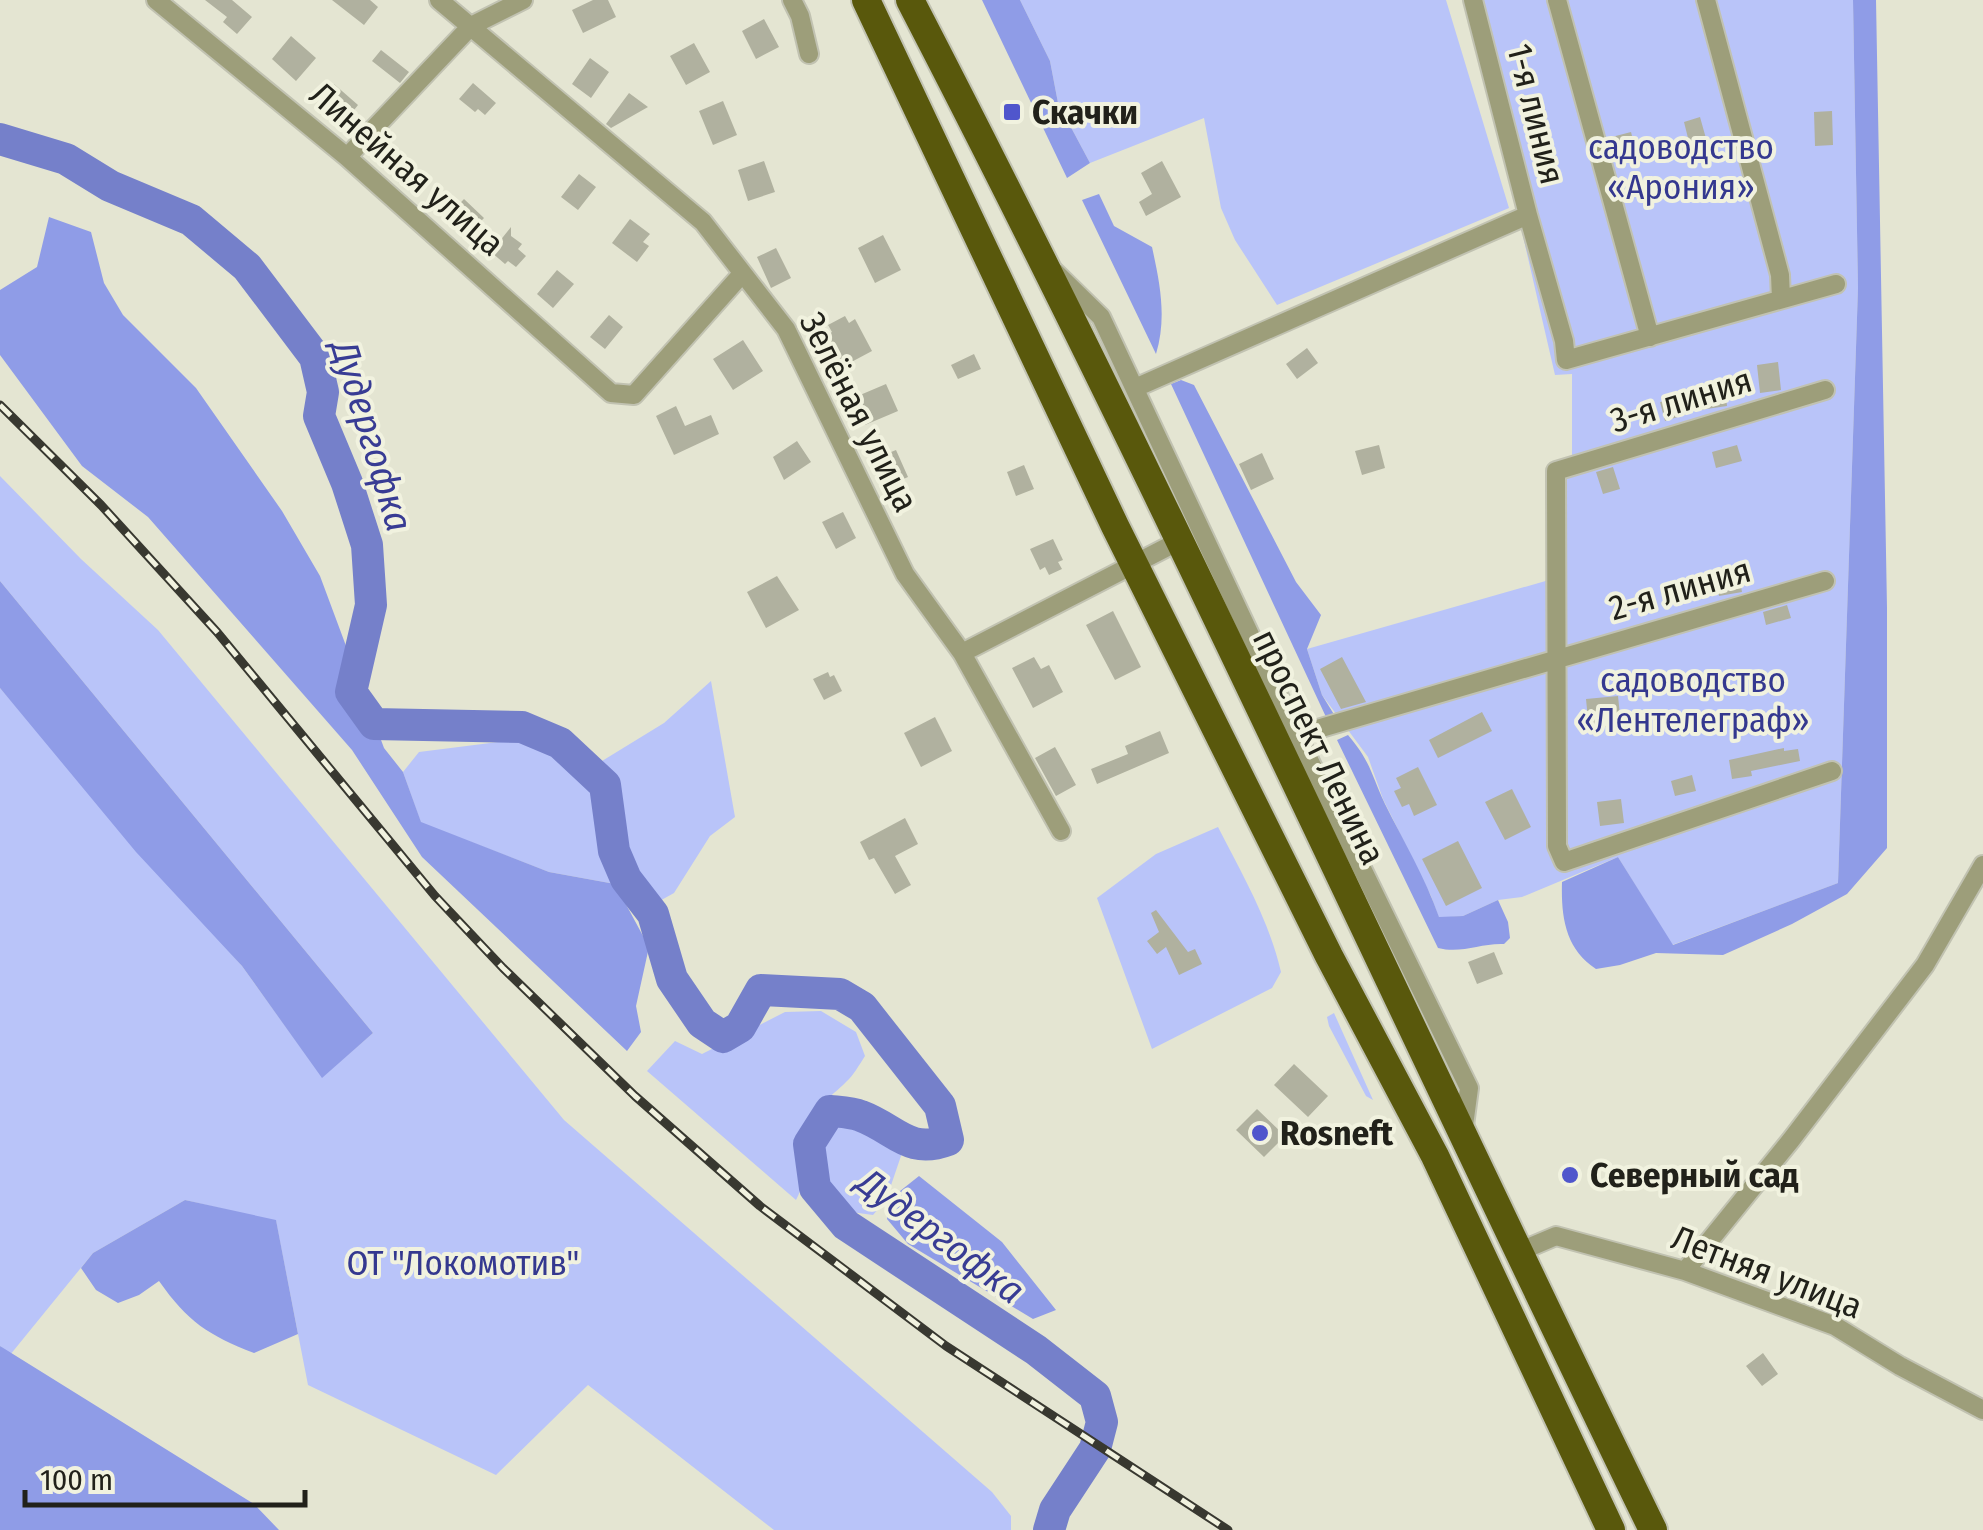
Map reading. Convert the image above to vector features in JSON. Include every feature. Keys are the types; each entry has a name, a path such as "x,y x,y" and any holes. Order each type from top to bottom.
{"highway":[{"path":"866,0 1132,563 1329,956 1435,1156 1611,1530"},
{"name":"проспект Ленина","path":"910,0 1045,262 1516,1252 1653,1530"}],"street":[{"name":"Линейная улица","path":"156,0 347,157 611,393 634,395 741,275"},
{"name":"Зелёная улица","path":"439,0 703,222 786,329 905,574 962,653 1061,830"},
{"path":"347,157 471,26 522,0"},
{"path":"792,0 809,54"},
{"name":"1-я линия","path":"1473,0 1566,360 1650,336"},
{"path":"1557,0 1650,336 1836,284"},
{"path":"1706,0 1780,274 1781,300"},
{"path":"1135,388 1528,215"},
{"path":"1045,262 1100,317 1470,1088 1462,1138"},
{"name":"3-я линия","path":"1554,660 1556,472 1825,390"},
{"path":"962,653 1179,541"},
{"name":"2-я линия","path":"1297,734 1825,581"},
{"path":"1554,660 1558,846 1564,862 1832,771"},
{"path":"1685,1271 1925,966 1983,865"},
{"name":"Летняя улица","path":"1516,1252 1556,1236 1685,1271 1835,1326 1983,1410"}],"green space":[{"path":"1020,0 1446,0 1509,208 1277,305 1235,240 1221,208 1204,118 1090,163 1058,103 1050,61"},
{"path":"1463,0 1853,0 1858,288 1838,883 1672,945 1618,857 1522,897 1498,900 1463,916 1439,918 1383,799 1368,757 1322,695 1307,649 1549,580 1549,472 1572,461 1572,374 1555,375"},
{"name":"ОТ \"Локомотив\"","path":"0,476 158,630 564,1120 992,1492 1011,1516 1011,1530 774,1530 588,1385 496,1475 308,1385 276,1221 185,1200 93,1253 10,1355 0,1346 0,688 242,966 322,1077 373,1033 0,581"},
{"path":"711,681 735,817 710,836 674,893 656,903 623,859 602,761 664,723"},
{"path":"514,740 543,746 593,795 597,830 615,884 549,872 421,823 403,772 419,752"},
{"path":"1218,827 1262,916 1281,972 1272,988 1152,1049 1097,898 1156,854"},
{"path":"821,1011 856,1032 865,1056 852,1076 807,1123 802,1139 802,1182 796,1200 647,1071 675,1041 702,1054 785,1012"},
{"path":"1334,1013 1373,1100 1366,1096 1329,1026 1327,1017"},
{"path":"832,1125 856,1125 903,1150 886,1200 873,1215 844,1211 830,1195 820,1168 821,1140"}],"shaded area":[{"path":"982,0 1020,0 1050,61 1058,103 1090,163 1067,178"},
{"path":"1853,0 1876,0 1887,608 1887,848 1847,894 1723,955 1656,953 1596,969 1571,942 1562,882 1618,857 1673,945 1838,883 1858,288"},
{"path":"1099,194 1114,226 1152,247 1162,314 1156,354 1082,200"},
{"path":"49,217 91,232 104,283 123,315 196,388 282,511 320,576 384,748 403,772 421,822 549,872 615,884 649,947 636,1006 641,1032 627,1051 422,857 352,750 148,517 82,466 0,355 0,290 37,267"},
{"path":"1181,380 1194,385 1296,582 1321,615 1307,649 1322,695 1335,716 1326,717 1171,384"},
{"path":"0,581 373,1033 322,1078 242,966 136,852 0,688"},
{"path":"1348,735 1366,761 1439,917 1463,916 1498,900 1508,922 1510,938 1504,944 1455,950 1438,948 1337,740"},
{"path":"919,1176 1002,1242 1056,1310 1033,1319 908,1244 887,1219 890,1199"},
{"path":"185,1200 276,1220 298,1334 254,1353 200,1326 159,1281 118,1303 96,1290 81,1268 93,1253"},
{"path":"0,1346 254,1504 279,1530 0,1530"}],"building":[{"path":"205,0 232,0 252,17 237,34 223,22 227,17"},
{"path":"332,0 370,0 378,7 364,25"},
{"path":"593,0 608,0 616,17 583,33 572,10"},
{"path":"764,19 779,47 756,59 742,31"},
{"path":"291,36 316,58 296,81 272,59"},
{"path":"694,43 710,72 686,85 670,56"},
{"path":"381,50 409,72 400,83 372,61"},
{"path":"590,58 609,72 591,98 572,84"},
{"path":"473,83 496,103 485,115 459,99"},
{"path":"334,84 358,105 343,124 319,103"},
{"path":"629,93 648,107 611,128 606,124"},
{"path":"723,101 737,135 713,145 699,111"},
{"path":"1832,111 1833,145 1815,146 1814,112"},
{"path":"1700,117 1707,142 1690,146 1684,122"},
{"path":"1631,132 1635,148 1613,155 1608,138"},
{"path":"1553,157 1558,174 1541,180 1536,163"},
{"path":"764,161 775,192 748,201 738,170"},
{"path":"1162,161 1181,197 1146,216 1139,202 1152,194 1141,173"},
{"path":"579,174 596,187 578,210 561,197"},
{"path":"464,199 484,218 469,234 449,215"},
{"path":"630,219 650,234 643,242 649,246 637,262 612,243"},
{"path":"511,227 511,236 522,244 518,249 526,256 516,267 508,261 505,264 491,252"},
{"path":"883,235 901,270 875,283 858,248"},
{"path":"776,248 791,278 771,288 757,257"},
{"path":"557,270 574,284 553,308 537,294"},
{"path":"609,315 623,327 605,349 590,337"},
{"path":"845,316 849,323 855,319 872,351 842,367 825,336 832,332 828,325"},
{"path":"743,340 763,371 733,390 713,359"},
{"path":"1307,348 1318,363 1297,379 1286,364"},
{"path":"974,354 981,369 958,379 951,365"},
{"path":"1778,362 1781,390 1760,393 1757,365"},
{"path":"886,384 898,411 865,425 853,398"},
{"path":"1725,388 1727,406 1686,412 1665,421 1660,402"},
{"path":"676,406 685,426 711,415 719,434 674,455 656,416"},
{"path":"797,441 811,462 784,480 773,457"},
{"path":"1379,445 1385,468 1362,475 1355,451"},
{"path":"1737,445 1742,461 1716,468 1712,452"},
{"path":"896,450 908,477 881,489 869,461"},
{"path":"1262,453 1274,479 1251,490 1239,464"},
{"path":"1024,465 1034,489 1016,496 1007,472"},
{"path":"1613,467 1620,489 1603,494 1596,472"},
{"path":"843,512 856,538 836,549 822,522"},
{"path":"1053,539 1063,560 1058,562 1062,569 1049,575 1045,567 1040,570 1030,549"},
{"path":"1738,570 1742,592 1719,596 1715,575"},
{"path":"777,576 799,610 766,628 747,592"},
{"path":"1787,605 1791,618 1766,625 1763,612"},
{"path":"1113,611 1141,667 1115,680 1086,625"},
{"path":"1034,657 1041,669 1049,665 1063,692 1033,708 1012,668"},
{"path":"1342,657 1366,702 1341,709 1320,669"},
{"path":"828,672 830,677 834,675 842,691 824,700 813,679"},
{"path":"1618,696 1621,725 1589,729 1586,699"},
{"path":"1482,712 1492,731 1438,758 1429,740"},
{"path":"935,717 952,751 921,767 904,733"},
{"path":"1160,731 1169,753 1097,784 1091,769 1128,754 1125,746"},
{"path":"1055,747 1076,785 1056,796 1035,758"},
{"path":"1784,748 1798,749 1800,761 1732,779 1729,760"},
{"path":"1418,767 1437,805 1414,816 1409,804 1402,807 1394,791 1401,788 1396,778"},
{"path":"1692,775 1696,791 1675,796 1671,781"},
{"path":"1512,789 1531,827 1505,840 1485,802"},
{"path":"1621,799 1624,823 1600,826 1597,802"},
{"path":"905,818 918,844 895,856 911,885 895,894 860,842"},
{"path":"1458,841 1482,888 1446,906 1422,859"},
{"path":"1156,910 1188,952 1195,949 1202,964 1179,975 1166,947 1157,954 1147,941 1159,932 1151,913"},
{"path":"1494,952 1503,974 1477,984 1468,962"},
{"path":"1294,1064 1328,1096 1308,1117 1274,1085"},
{"name":"Rosneft","path":"1257,1109 1285,1136 1264,1157 1236,1130"},
{"path":"1763,1353 1778,1374 1762,1386 1746,1366"}],"waterway":[{"name":"Дудергофка","path":"0,139 66,159 110,186 191,220 247,267 315,357 323,392 319,416 367,545 371,605 351,692 374,724 522,727 560,743 605,785 614,851 626,879 653,914 672,979 702,1023 723,1037 740,1027 761,990 840,994 862,1007 940,1106 948,1140 934,1144 912,1142 861,1116 830,1111 809,1144 815,1188 846,1225 1036,1350 1095,1396 1102,1422 1095,1449 1055,1510 1049,1530"}],"railway":[{"path":"0,405 101,505 217,632 435,896 635,1096 760,1206 946,1346 1228,1530"}],"place":[{"name":"Скачки","path":"1012,112"},
{"name":"Rosneft","path":"1260,1133"},
{"name":"Северный сад","path":"1570,1175"}],"park label":[{"name":"садоводство «Арония»","path":"1681,167"},
{"name":"садоводство «Лентелеграф»","path":"1693,700"}]}
